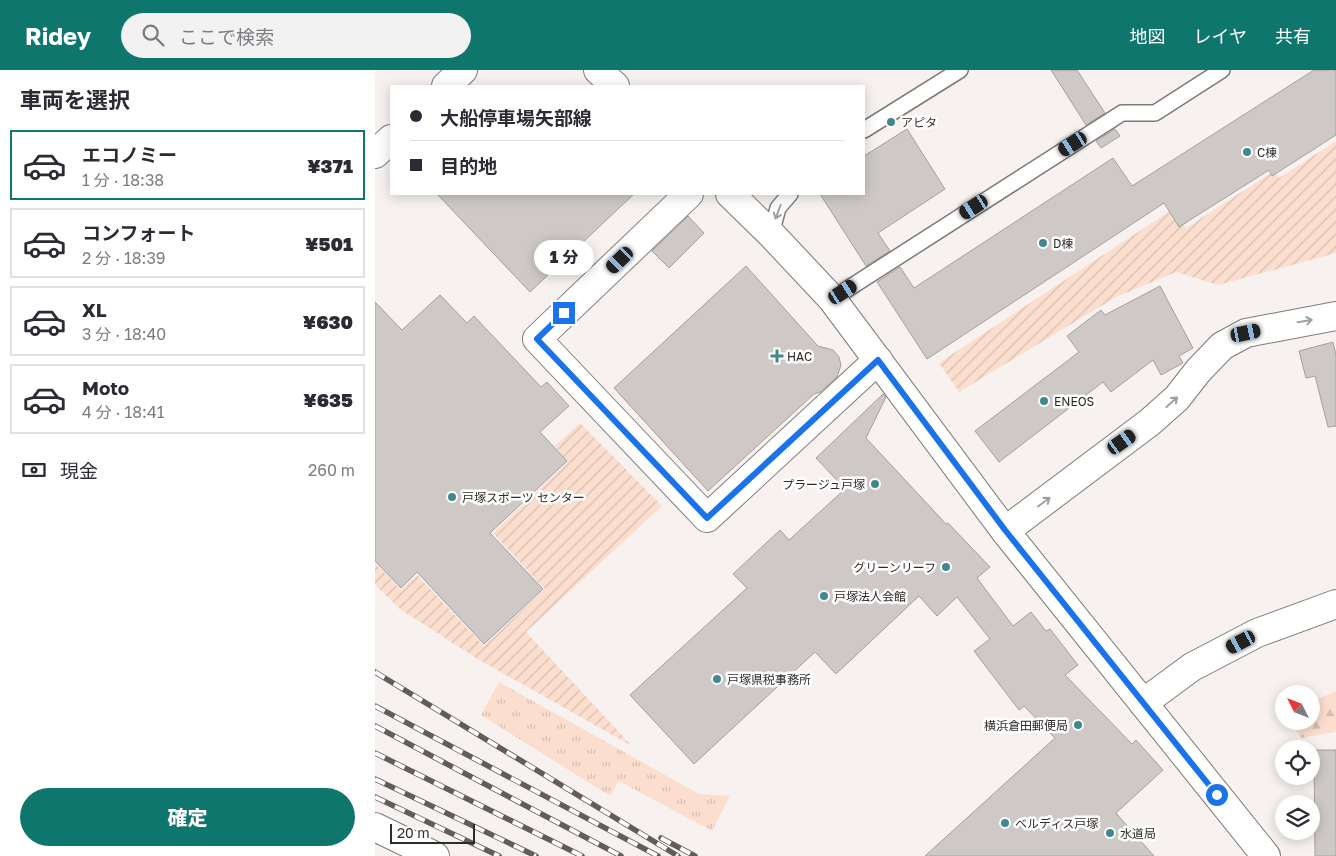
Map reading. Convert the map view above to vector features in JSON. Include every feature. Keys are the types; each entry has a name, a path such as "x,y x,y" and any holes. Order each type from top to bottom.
{"street":[{"path":"447,85 463,70"},
{"path":"597,70 614,85"},
{"path":"375,154 390,140"},
{"path":"688,195 537,339 707,518 878,360"},
{"path":"730,195 771,234 832,299 1005,530 1266,856"},
{"path":"1005,530 1150,422 1177,398 1198,371 1222,346 1246,333 1336,316"},
{"path":"1143,704 1192,668 1257,633 1336,604"},
{"path":"375,827 435,856"}],"lane":[{"path":"865,129 960,70"},
{"path":"832,299 1122,113 1155,113 1222,70"},
{"path":"771,234 778,208 790,195"}],"green space":[{"path":"1336,141 1336,253 1218,285 1176,272 1116,297 959,392 939,363 1173,209 1186,228 1274,171 1279,178"},
{"path":"580,423 662,506 526,632 632,746 476,658 400,609 375,585 375,563 401,590 417,575 484,646 545,589 493,533 568,462 555,446"},
{"path":"499,682 699,794 730,796 712,831 619,781 610,796 481,715"},
{"path":"1336,691 1336,732 1301,738 1296,730 1320,730 1320,698"}],"building":[{"path":"1051,70 1077,70 1105,113 1086,125"},
{"path":"1314,70 1336,70 1336,135 1272,176 1269,170 1179,227 1164,203 927,359 877,282 900,267 914,288 1113,158 1132,186"},
{"path":"907,129 945,189 878,233 890,251 866,266 821,195 865,195 865,155"},
{"path":"1115,129 1120,136 1101,148 1096,141"},
{"path":"438,195 633,195 530,292"},
{"path":"688,216 704,233 669,268 652,251"},
{"path":"746,266 818,346 833,350 839,357 841,365 837,377 820,392 814,394 708,491 614,388"},
{"path":"1160,286 1193,348 1179,356 1183,363 1161,375 1153,360 1111,392 1103,382 999,462 975,431 1079,352 1067,336 1101,310 1105,315"},
{"name":"戸塚スポーツ センター","path":"440,295 467,323 474,316 541,387 547,382 569,406 540,432 567,461 490,533 543,589 484,644 417,572 401,588 375,561 375,302 402,330"},
{"path":"1333,342 1336,355 1336,426 1328,427 1315,376 1306,378 1299,351"},
{"path":"883,394 886,397 866,438 946,524 948,523 990,567 977,578 1013,626 1031,612 1046,631 1050,629 1078,665 1065,675 1132,744 1136,740 1163,770 1116,813 1154,856 925,856 1055,738 1024,706 1019,710 974,651 990,639 957,597 937,616 919,596 836,674 815,652 694,764 630,695 747,588 733,574 780,530 789,540 845,489 816,458"},
{"path":"1320,750 1336,750 1336,856 1315,856 1315,840 1320,840 1320,795 1314,795 1314,785 1320,785"}],"railway":[{"path":"375,672 678,856"},
{"path":"375,706 658,856"},
{"path":"375,726 621,856"},
{"path":"375,753 582,856"},
{"path":"375,779 536,856"},
{"path":"375,797 499,856"},
{"path":"661,838 695,856"}],"place":[{"name":"アピタ","path":"891,122"},
{"name":"C棟","path":"1247,152"},
{"name":"D棟","path":"1043,243"},
{"name":"HAC","path":"777,356"},
{"name":"ENEOS","path":"1044,401"},
{"name":"プラージュ戸塚","path":"875,484"},
{"name":"戸塚スポーツ センター","path":"452,497"},
{"name":"グリーンリーフ","path":"946,567"},
{"name":"戸塚法人会館","path":"824,596"},
{"name":"戸塚県税事務所","path":"717,679"},
{"name":"横浜倉田郵便局","path":"1078,725"},
{"name":"ベルディス戸塚","path":"1005,823"},
{"name":"水道局","path":"1110,833"}],"route":[{"path":"564,313 537,339 707,518 878,360 1005,530 1217,795"}]}
